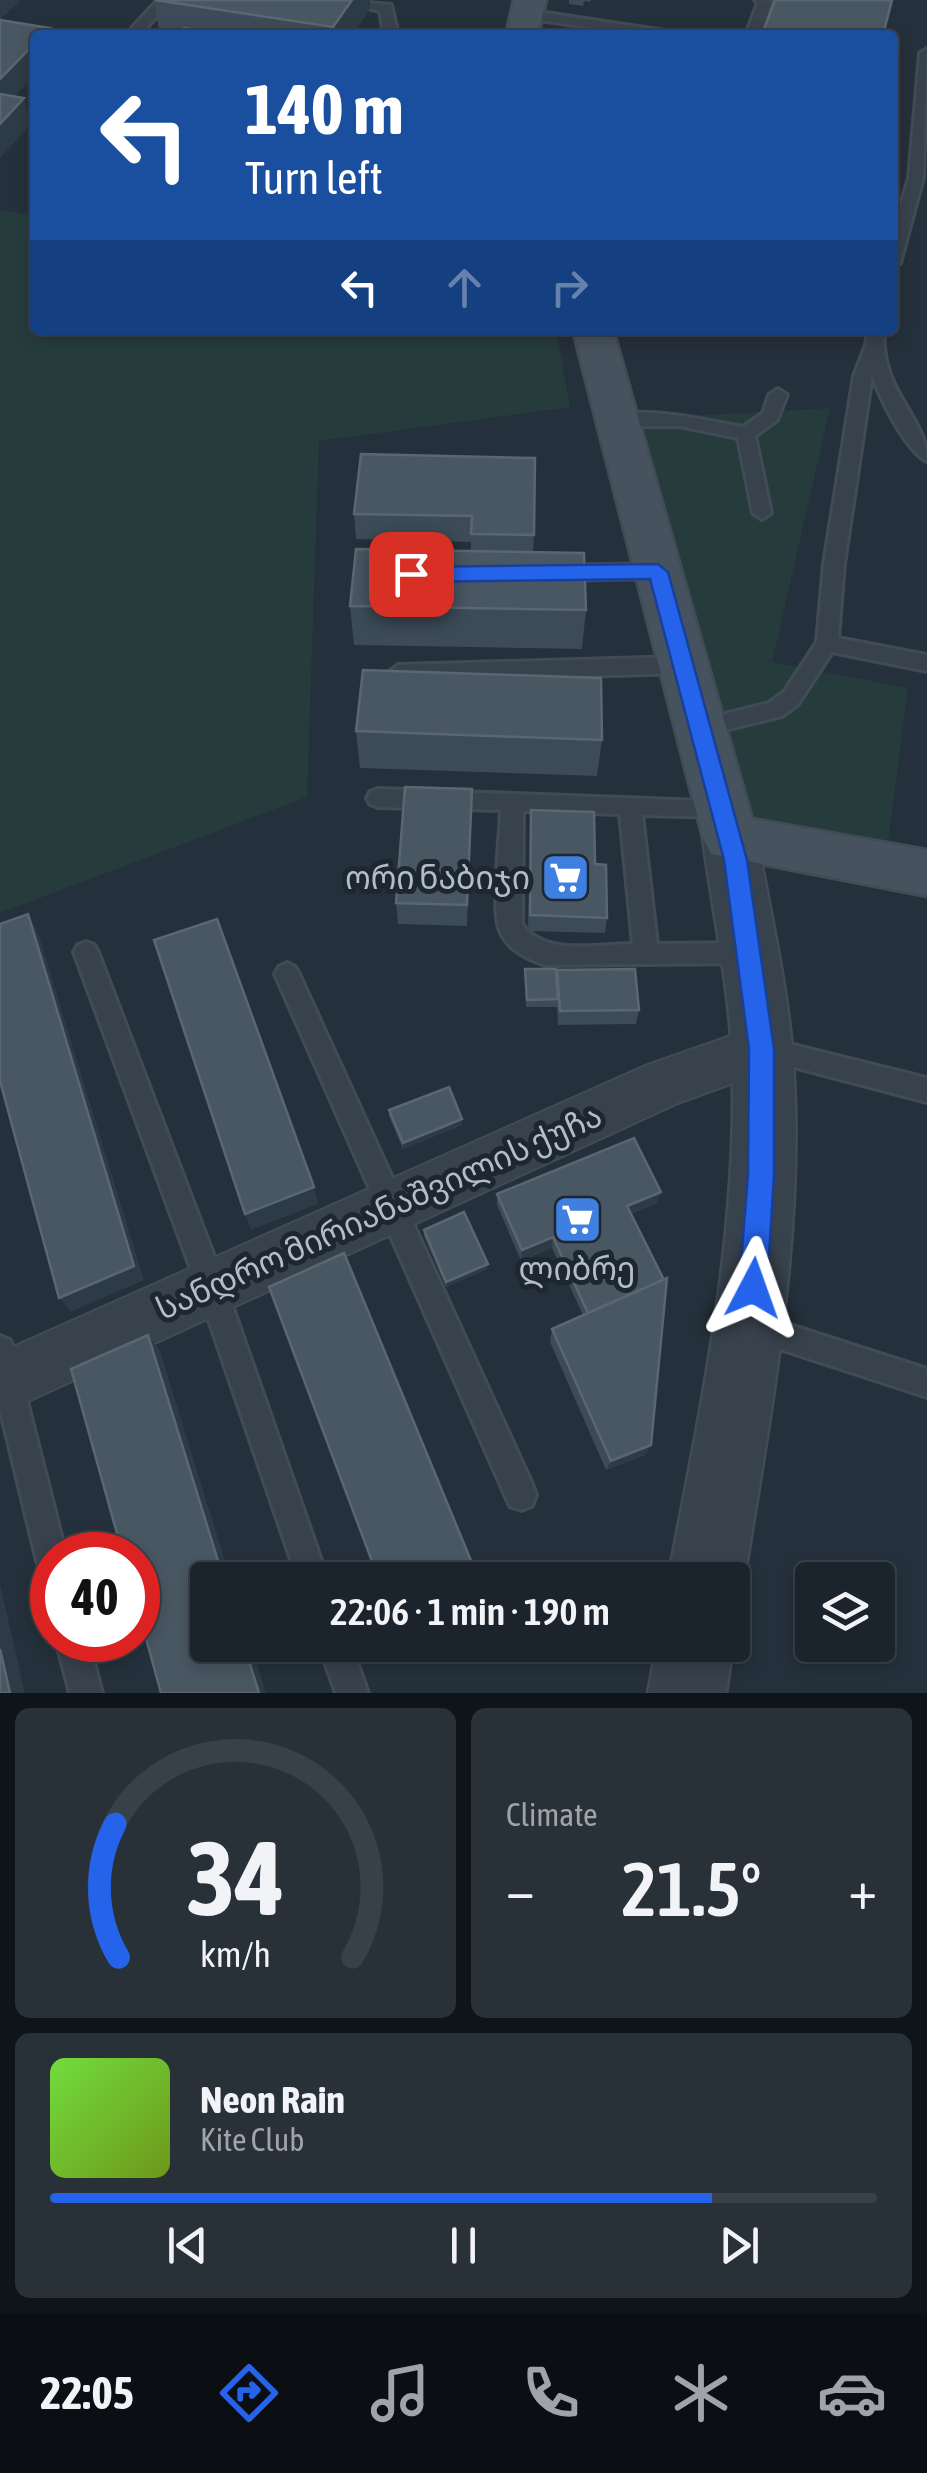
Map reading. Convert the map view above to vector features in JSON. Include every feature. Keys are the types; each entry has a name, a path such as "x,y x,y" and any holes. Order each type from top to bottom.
{"main road":[{"path":"593,335 726,823 927,873"}],"street":[{"path":"709,1562 750,1326 761,1175 762,1049 726,823"},
{"name":"სანდრო მირიანაშვილის ქუჩა","path":"2,1371 212,1288 664,1083 762,1049"},
{"path":"687,1693 692,1662"}],"lane":[{"path":"140,30 165,0"},
{"path":"341,0 386,8 390,30"},
{"path":"755,30 764,0"},
{"path":"526,16 628,30"},
{"path":"898,248 919,197 927,53"},
{"path":"874,340 906,426 927,456"},
{"path":"700,728 775,710 791,698 827,644 834,564 862,376 874,340"},
{"path":"617,420 680,420 746,434 771,416 778,395"},
{"path":"746,434 762,513"},
{"path":"526,573 658,572"},
{"path":"827,644 927,663"},
{"path":"370,674 683,664"},
{"path":"378,798 630,806 726,823"},
{"path":"512,802 510,925 517,940 530,951 545,955 748,953"},
{"path":"630,806 646,954"},
{"path":"86,952 212,1288 307,1562"},
{"path":"287,974 521,1495"},
{"path":"762,1049 927,1090"},
{"path":"750,1326 927,1383"},
{"path":"2,1371 44,1532"},
{"path":"78,1662 86,1693"},
{"path":"341,1662 352,1693"}],"green space":[{"path":"0,210 30,215 30,335 557,335 570,407 319,441 307,797 0,913"},
{"path":"830,408 772,662 908,688 887,850 755,822 732,794 639,419"}],"building":[{"path":"155,0 352,0 333,27"},
{"path":"775,0 892,0 884,30 764,30"},
{"path":"0,20 50,28 30,30 30,48 0,79"},
{"path":"0,94 24,98 0,124"},
{"path":"361,454 535,458 534,535 471,534 472,516 354,514"},
{"path":"356,549 584,553 586,610 350,606"},
{"path":"363,670 601,678 602,740 356,731"},
{"path":"405,787 472,789 467,905 396,903"},
{"path":"531,810 594,812 595,864 606,865 607,918 530,915"},
{"path":"28,914 134,1266 59,1298 0,1081 0,924"},
{"path":"217,919 314,1187 245,1214 154,940"},
{"path":"525,969 556,969 558,999 527,1000"},
{"path":"635,969 639,1010 560,1011 557,970"},
{"path":"449,1087 462,1119 403,1143 389,1110"},
{"path":"634,1138 661,1192 627,1206 664,1280 588,1313 553,1237 522,1250 497,1194"},
{"path":"464,1212 488,1264 446,1282 424,1230"},
{"path":"344,1253 472,1562 372,1562 269,1287"},
{"path":"667,1278 651,1445 611,1461 552,1329"},
{"path":"148,1335 218,1562 190,1562 190,1662 249,1662 259,1693 161,1693 153,1662 160,1662 160,1532 117,1532 71,1369"},
{"path":"0,1649 10,1693 0,1693"}],"place":[{"name":"ორი ნაბიჯი","path":"565,878"},
{"name":"ლიბრე","path":"577,1219"}],"route":[{"path":"411,574 658,572 736,860 762,1049 761,1175 753,1288"}]}
